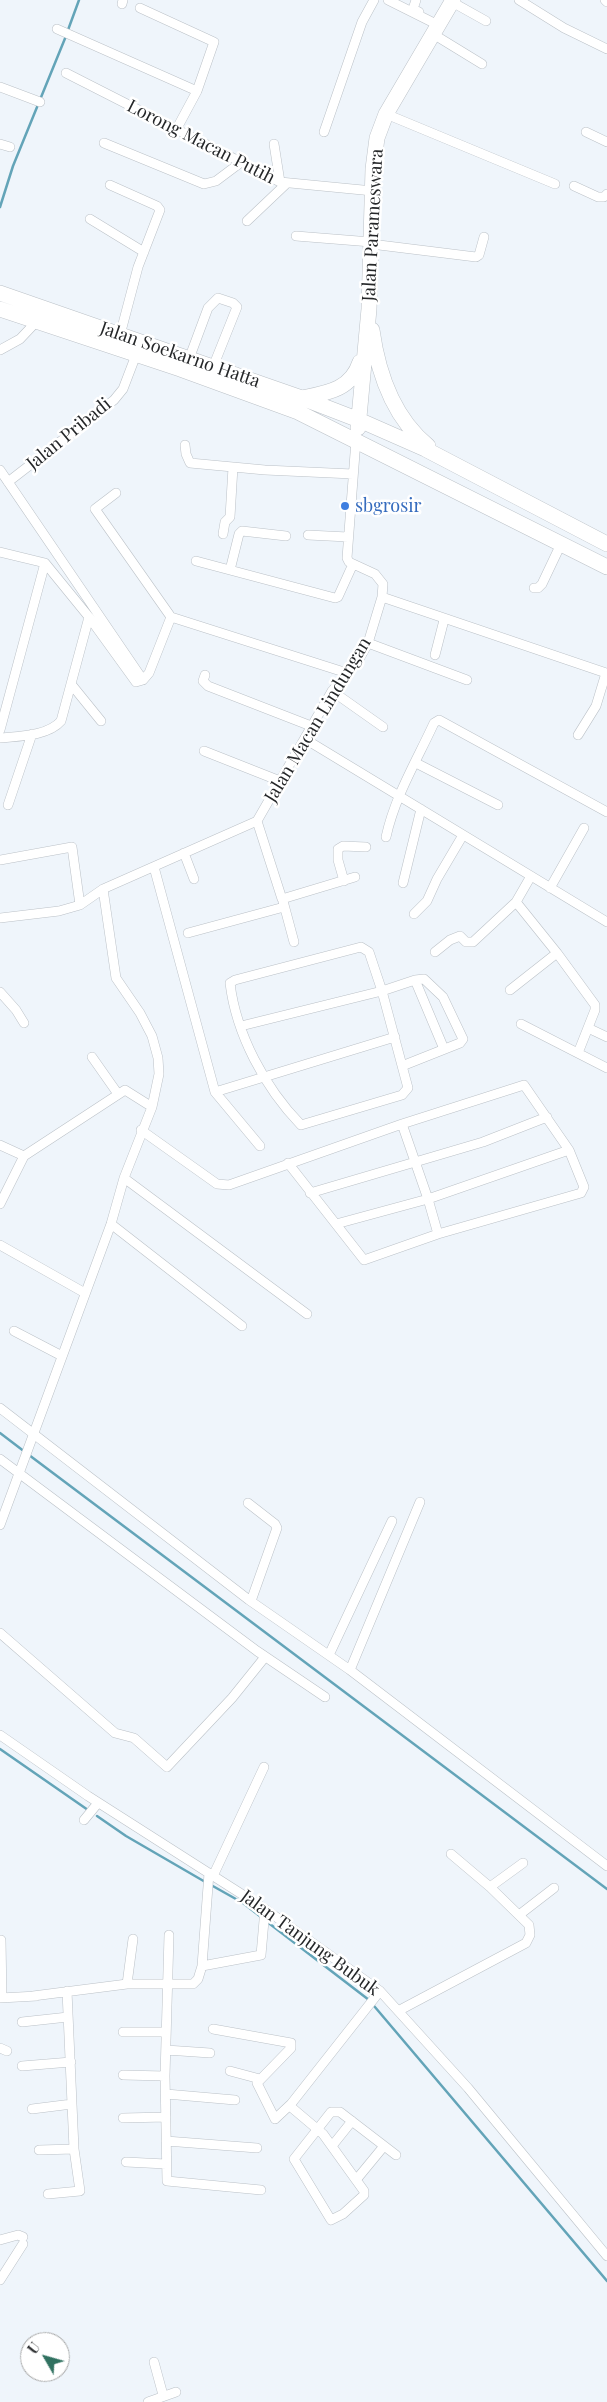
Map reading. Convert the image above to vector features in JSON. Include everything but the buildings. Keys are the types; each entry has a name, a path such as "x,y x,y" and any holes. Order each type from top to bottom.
{"highway":[{"name":"Jalan Parameswara","path":"356,440 368,309 377,138 386,114 453,1"},
{"name":"Jalan Soekarno Hatta","path":"0,293 54,310 302,398 359,420 444,459"},
{"name":"Jalan Soekarno Hatta","path":"0,309 298,412 476,500"},
{"path":"368,309 373,342 384,380 401,417 419,439 444,459 607,544"},
{"path":"302,398 329,393 345,385 357,371 365,347"},
{"path":"359,420 365,432 374,440 454,480 476,500 607,567"}],"street":[{"path":"324,132 362,22 374,0"},
{"path":"388,0 437,27"},
{"path":"416,0 413,9 482,64"},
{"path":"519,0 564,28 607,49"},
{"path":"453,1 486,21"},
{"path":"140,8 214,42 197,91 176,130"},
{"path":"59,30 197,91"},
{"name":"Lorong Macan Putih","path":"66,73 240,163 283,183 373,191"},
{"path":"0,87 40,102"},
{"path":"386,114 555,184"},
{"path":"586,132 607,142"},
{"path":"104,143 204,184 216,181 240,163"},
{"path":"0,144 10,147"},
{"path":"247,221 283,183 274,144"},
{"path":"110,185 159,208 160,213 138,266 120,335"},
{"path":"574,186 598,197 604,197 607,194"},
{"path":"90,219 144,252"},
{"path":"296,236 371,243 476,257 479,255 484,237"},
{"path":"189,359 208,308 218,298 233,303 237,307 213,367"},
{"path":"0,350 20,339 37,321"},
{"name":"Jalan Pribadi","path":"8,482 114,400 123,388 136,355"},
{"path":"356,440 347,558 353,564 379,578 383,584 382,597 444,620 606,674 596,706 578,735"},
{"path":"185,445 189,463 353,474"},
{"path":"223,534 225,522 230,517 233,467"},
{"path":"0,470 143,680"},
{"path":"116,493 95,509 171,617 347,673"},
{"path":"230,570 239,534 242,530 286,536"},
{"path":"308,535 348,537"},
{"path":"534,588 538,588 542,584 561,544"},
{"path":"0,552 45,563 135,680 143,680 149,673 171,617"},
{"path":"196,561 335,598 338,597 353,564"},
{"path":"0,730 45,563"},
{"name":"Jalan Macan Lindungan","path":"80,905 103,889 257,821 332,691 358,661 368,642 382,597"},
{"path":"0,738 32,734 53,728 61,721 89,618"},
{"path":"434,655 444,620"},
{"path":"368,642 467,680"},
{"path":"205,675 203,681 208,686 311,726"},
{"path":"71,684 101,721"},
{"path":"332,691 383,727"},
{"path":"386,837 391,816 399,796 434,722 441,720 607,812"},
{"path":"8,805 32,734"},
{"path":"305,739 607,922"},
{"path":"204,751 280,781"},
{"path":"416,763 498,805"},
{"path":"403,883 421,809"},
{"path":"257,821 294,942"},
{"path":"550,888 584,828"},
{"path":"414,914 427,901 437,879 463,835"},
{"path":"344,881 338,860 338,849 343,846 366,847"},
{"path":"0,860 74,848 80,905 59,911 0,918"},
{"path":"184,853 194,879"},
{"path":"154,867 215,1092 260,1146"},
{"path":"435,952 455,937 460,936 466,942 473,942 516,902 532,876"},
{"path":"188,933 283,903 355,877"},
{"path":"1,1519 111,1224 124,1178 141,1130 152,1107 159,1074 158,1058 152,1036 140,1013 116,978 103,889"},
{"path":"516,902 594,1003 596,1008 578,1053"},
{"path":"361,947 370,952 408,1085 407,1091 402,1095 303,1126 262,1076 241,1026 231,982 361,947"},
{"path":"510,990 557,953"},
{"path":"415,980 444,1049"},
{"path":"241,1026 382,991 415,980 425,980 442,997 463,1038 460,1043 402,1066"},
{"path":"0,992 16,1010 24,1023"},
{"path":"521,1024 607,1068"},
{"path":"588,1028 607,1037"},
{"path":"215,1092 394,1037"},
{"path":"92,1057 118,1094"},
{"path":"141,1130 220,1186 229,1185 288,1163 402,1124 522,1085 528,1089 570,1150 584,1187 581,1193 438,1234 365,1260 288,1163"},
{"path":"0,1204 24,1156 118,1094 126,1090 152,1107"},
{"path":"310,1193 482,1142 548,1117"},
{"path":"402,1124 438,1234"},
{"path":"0,1145 24,1156"},
{"path":"336,1224 428,1199 570,1150"},
{"path":"124,1178 307,1314"},
{"path":"111,1224 242,1326"},
{"path":"0,1245 85,1293"},
{"path":"14,1331 62,1356"},
{"path":"0,1408 32,1435 252,1601 350,1670 607,1866"},
{"path":"0,1459 20,1469 265,1657 324,1697"},
{"path":"350,1670 420,1502"},
{"path":"248,1503 275,1524 277,1528 252,1601"},
{"path":"329,1655 392,1521"},
{"path":"0,1633 115,1733 134,1738 167,1767 232,1698 265,1657"},
{"name":"Jalan Tanjung Bubuk","path":"0,1735 98,1803 265,1910 398,2011 468,2088 607,2256"},
{"path":"1,1940 1,1998 36,1996 127,1984 193,1984 198,1979 202,1966 206,1892 210,1876 264,1767"},
{"path":"84,1820 98,1803"},
{"path":"398,2011 523,1947 528,1939 529,1925 490,1887 451,1854"},
{"path":"490,1887 523,1863"},
{"path":"518,1915 554,1888"},
{"path":"202,1966 260,1956 262,1953 262,1925 265,1910"},
{"path":"169,1935 169,1985 166,2032 166,2178 169,2182 261,2190"},
{"path":"127,1984 133,1938"},
{"path":"48,2194 80,2191 74,2148 67,1991"},
{"path":"213,2029 290,2042 291,2048 260,2079 257,2085 274,2119 291,2104 377,1995"},
{"path":"22,2022 68,2016"},
{"path":"124,2032 166,2032"},
{"path":"166,2050 210,2053"},
{"path":"22,2066 70,2062"},
{"path":"230,2071 260,2079"},
{"path":"123,2076 166,2076"},
{"path":"166,2094 235,2100"},
{"path":"32,2109 72,2104"},
{"path":"291,2104 318,2127 364,2194 343,2214 331,2220 294,2160 294,2157 318,2127 334,2111 352,2121 396,2155"},
{"path":"123,2118 166,2117"},
{"path":"332,2146 352,2121"},
{"path":"166,2140 257,2148"},
{"path":"356,2180 384,2146"},
{"path":"39,2150 74,2148"},
{"path":"126,2162 166,2164"},
{"path":"0,2240 18,2235 23,2240 0,2280"},
{"path":"154,2362 164,2396"},
{"path":"148,2402 176,2392"}],"waterway":[{"path":"68,30 79,0"},
{"path":"0,207 13,166 66,36"},
{"path":"0,1433 25,1452"},
{"path":"29,1455 607,1889"},
{"path":"0,1749 88,1810"},
{"path":"97,1816 126,1836 207,1883"},
{"path":"211,1885 243,1903 261,1917"},
{"path":"266,1921 369,2000 607,2281"}],"place":[{"name":"sbgrosir","path":"345,506"}]}
